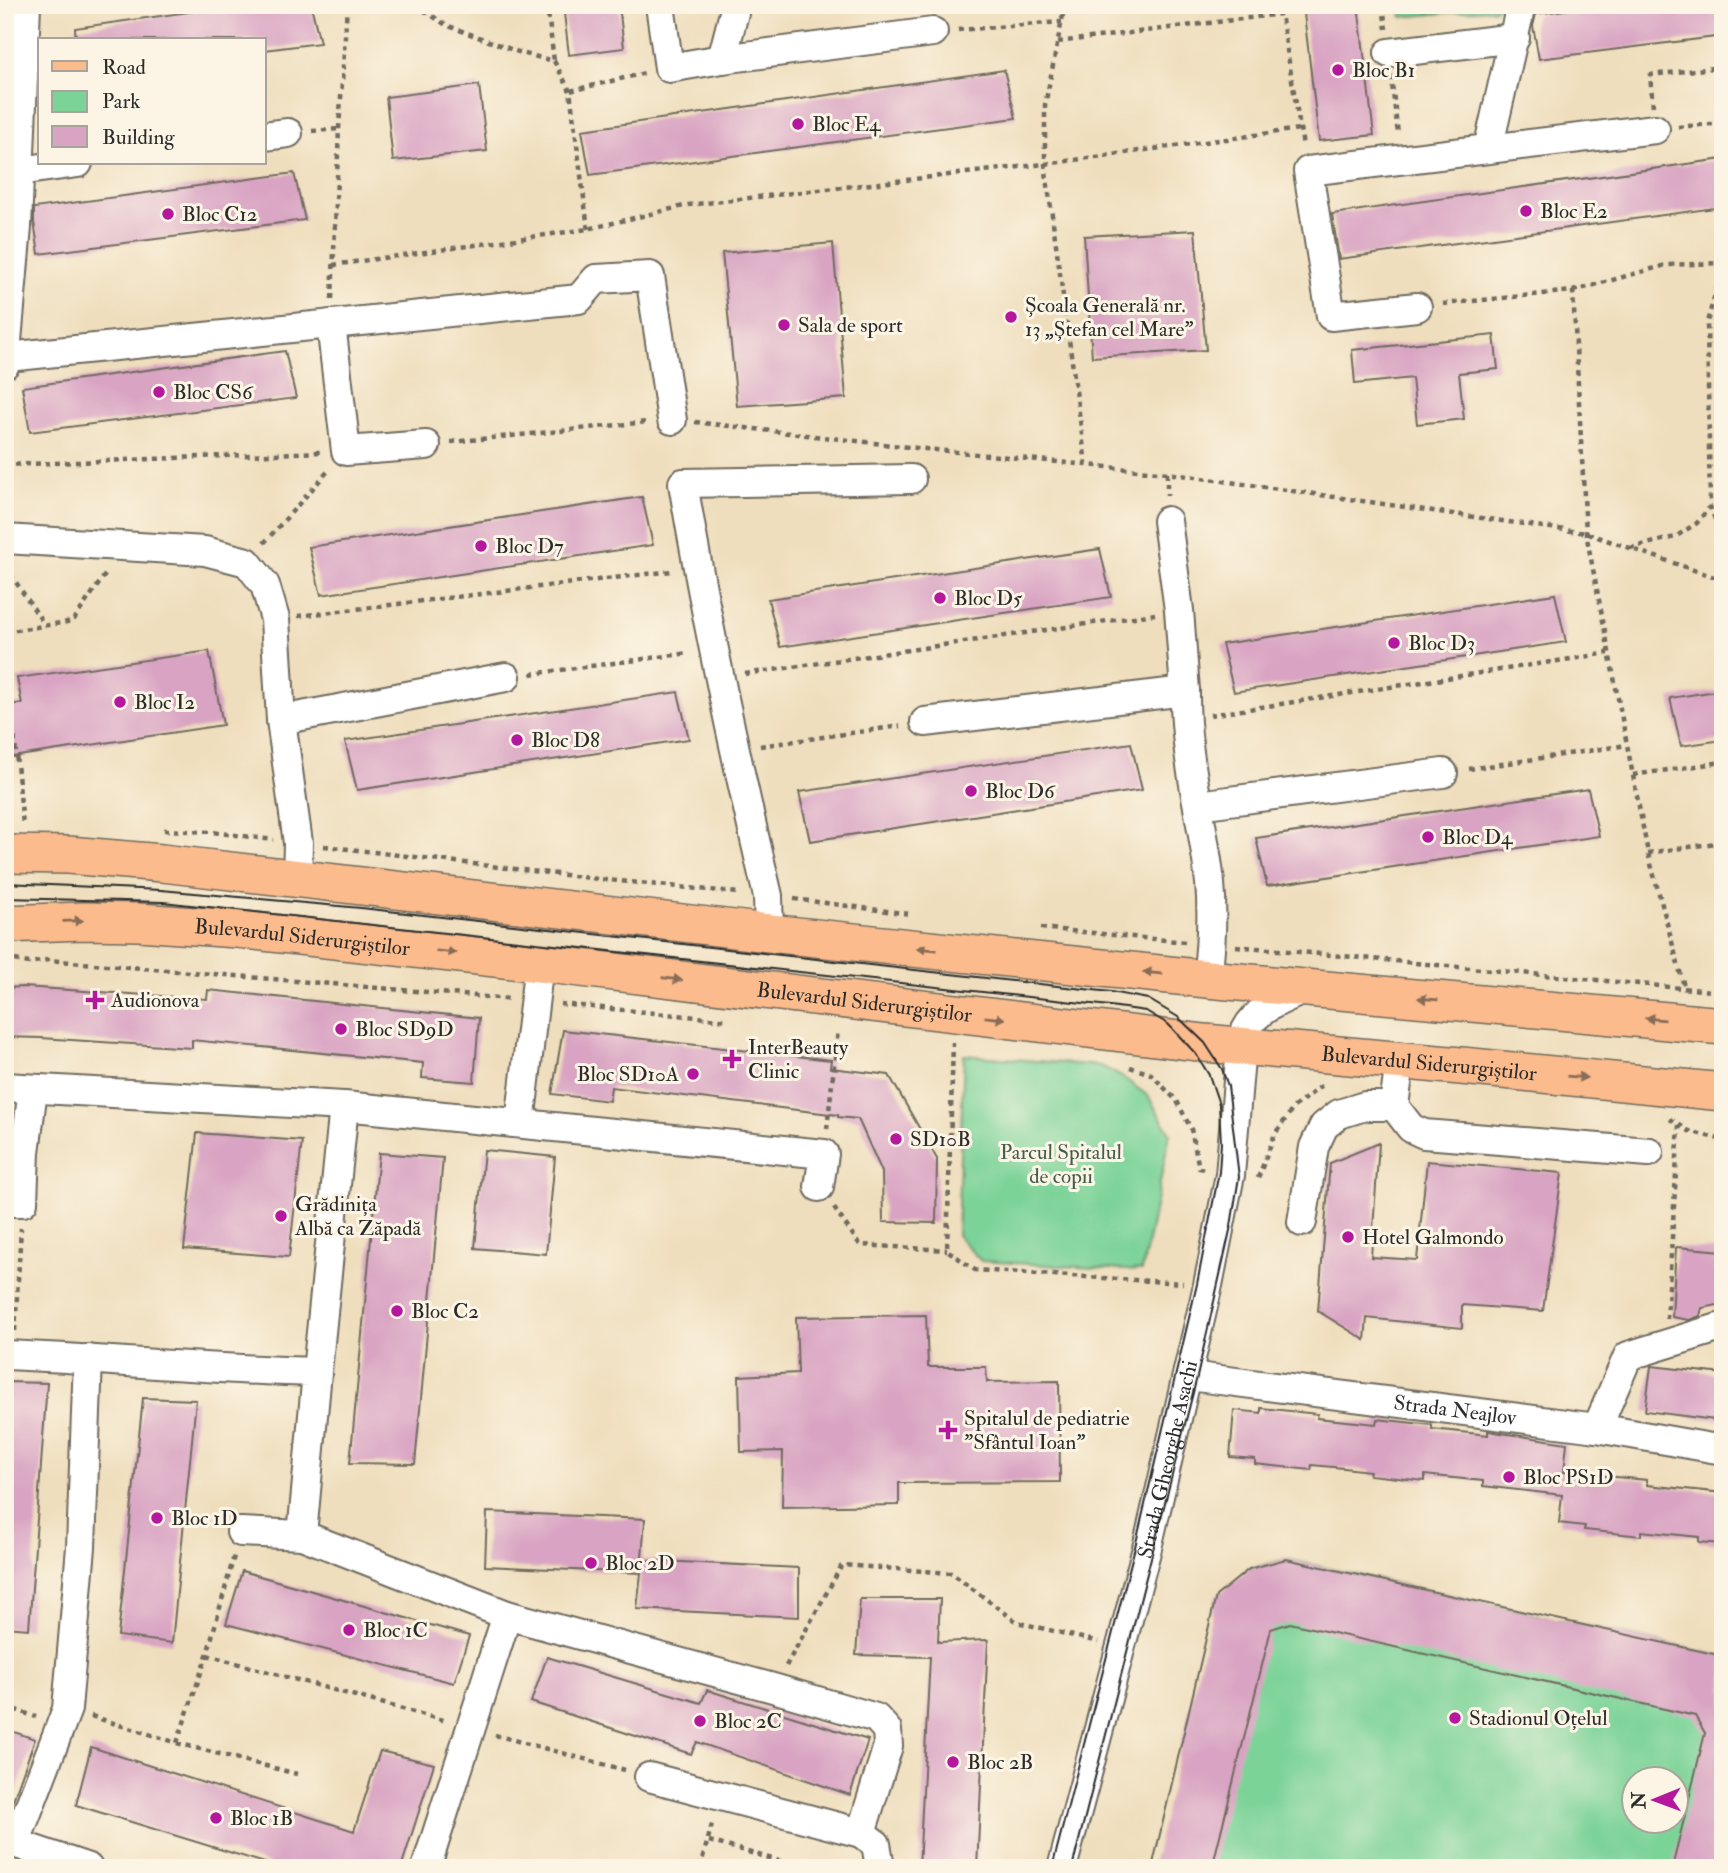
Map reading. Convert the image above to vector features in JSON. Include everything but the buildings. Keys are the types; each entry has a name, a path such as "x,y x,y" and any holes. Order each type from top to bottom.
{"main road":[{"path":"14,836 68,855 769,933 1209,962 1306,989 1686,1006 1723,1027"},
{"name":"Bulevardul Siderurgiștilor","path":"5,924 83,920 237,929 540,963 843,1020 956,1014 1241,1046 1723,1092"}],"street":[{"path":"26,5 17,228 6,361 579,299 596,279 650,276 672,420"},
{"path":"660,5 669,68 933,32"},
{"path":"722,59 736,5"},
{"path":"1488,149 1521,5"},
{"path":"1389,53 1515,38"},
{"path":"1417,307 1331,316 1308,171 1655,129"},
{"path":"19,171 71,164"},
{"path":"331,324 346,451 426,445"},
{"path":"769,933 768,896 734,750 697,568 683,482 911,479"},
{"path":"1167,521 1179,610 1185,719 1210,884 1209,962"},
{"path":"5,539 205,551 247,562 265,585 275,619 281,720 298,843 298,879"},
{"path":"281,720 506,677"},
{"path":"926,722 1185,691"},
{"path":"1198,805 1443,773"},
{"path":"520,1123 540,963"},
{"path":"1241,1046 1247,1029 1261,1012 1306,989"},
{"name":"Strada Gheorghe Asachi","path":"1062,1868 1121,1647 1208,1285 1230,1175 1241,1046"},
{"path":"1400,1061 1394,1106 1411,1128 1424,1134 1649,1152"},
{"path":"5,1087 344,1106 824,1154 819,1186"},
{"path":"14,1202 15,1152 33,1089"},
{"path":"302,1535 344,1106"},
{"path":"1302,1222 1314,1147 1324,1126 1339,1114 1365,1106 1394,1106"},
{"path":"1597,1428 1628,1356 1723,1328"},
{"path":"10,1355 317,1373"},
{"path":"73,1866 10,1842 63,1718 81,1548 88,1359"},
{"name":"Strada Neajlov","path":"1188,1373 1196,1377 1597,1428 1723,1450"},
{"path":"241,1532 302,1535 507,1615 876,1718 887,1730 888,1746 861,1833"},
{"path":"426,1868 507,1615"},
{"path":"649,1777 861,1833 876,1844 877,1868"}],"path":[{"path":"347,5 333,265 587,229 688,205 1045,164 1299,129"},
{"path":"416,5 446,25 521,53 554,61"},
{"path":"426,11 433,5"},
{"path":"547,5 554,61 570,91 587,229"},
{"path":"1065,5 1045,105 1045,164 1086,464"},
{"path":"1279,5 1308,171"},
{"path":"1383,5 1400,159"},
{"path":"1057,42 1280,14"},
{"path":"933,32 1062,22"},
{"path":"1723,67 1650,75 1655,129 1723,123"},
{"path":"570,91 669,68"},
{"path":"1417,307 1573,291 1666,265 1723,263"},
{"path":"1723,279 1718,284 1707,322 1710,506 1723,541"},
{"path":"1573,291 1586,533 1648,853 1686,1006"},
{"path":"426,445 672,420 1167,473 1586,533 1723,580"},
{"path":"5,465 346,451"},
{"path":"247,562 346,451"},
{"path":"1630,548 1675,537 1697,523 1710,506"},
{"path":"275,619 697,568"},
{"path":"8,570 44,624"},
{"path":"5,632 74,621 100,582"},
{"path":"720,678 1179,610"},
{"path":"506,677 714,650"},
{"path":"1185,719 1609,653"},
{"path":"5,720 14,733 14,836"},
{"path":"734,750 926,722"},
{"path":"1443,773 1627,745"},
{"path":"1633,775 1723,762"},
{"path":"161,830 212,832 923,916"},
{"path":"1648,853 1723,842"},
{"path":"1039,928 1209,962 1686,1006 1723,992"},
{"path":"5,958 535,1001 732,1020"},
{"path":"947,1250 956,1014"},
{"path":"824,1154 843,1020"},
{"path":"1128,1066 1152,1074 1177,1101 1191,1129 1199,1168 1257,1180 1275,1134 1294,1107 1326,1082"},
{"path":"1661,1113 1689,1131 1723,1140"},
{"path":"1665,1344 1679,1125"},
{"path":"819,1186 860,1245 947,1250 975,1270 1208,1285"},
{"path":"10,1355 14,1202"},
{"path":"177,1742 207,1655 241,1532"},
{"path":"773,1688 842,1565 951,1573 1017,1622 1121,1647"},
{"path":"207,1655 649,1777"},
{"path":"5,1706 177,1742 297,1774"},
{"path":"700,1868 719,1797"},
{"path":"709,1841 804,1868"}],"green space":[{"path":"1401,5 1498,5 1497,8 1402,17"},
{"name":"Parcul Spitalul de copii","path":"964,1055 1101,1066 1124,1078 1148,1096 1170,1133 1142,1271 981,1261 957,1235"},
{"name":"Stadionul Oțelul","path":"1286,1559 1722,1656 1723,1868 1152,1868 1249,1569"}],"tram line":[{"path":"5,883 161,890 361,908 1111,992 1148,999 1178,1017 1205,1043 1222,1069 1228,1086 1239,1177 1231,1226 1197,1377 1072,1868"},
{"path":"5,898 163,902 1110,1006 1146,1011 1168,1024 1196,1054 1209,1075 1219,1104 1219,1172 1197,1284 1135,1547 1052,1868"}],"place":[{"name":"Bloc B1","path":"1338,70"},
{"name":"Bloc E4","path":"798,124"},
{"name":"Bloc E2","path":"1526,211"},
{"name":"Bloc C12","path":"168,214"},
{"name":"Școala Generală nr. 13 „Ștefan cel Mare”","path":"1011,317"},
{"name":"Sala de sport","path":"784,325"},
{"name":"Bloc CS6","path":"159,392"},
{"name":"Bloc D7","path":"481,546"},
{"name":"Bloc D5","path":"940,598"},
{"name":"Bloc D3","path":"1394,643"},
{"name":"Bloc I2","path":"120,702"},
{"name":"Bloc D8","path":"517,740"},
{"name":"Bloc D6","path":"971,791"},
{"name":"Bloc D4","path":"1428,837"},
{"name":"Audionova","path":"95,1000"},
{"name":"Bloc SD9D","path":"341,1029"},
{"name":"InterBeauty Clinic","path":"732,1059"},
{"name":"Bloc SD10A","path":"693,1074"},
{"name":"SD10B","path":"896,1139"},
{"name":"Grădinița Albă ca Zăpadă","path":"281,1216"},
{"name":"Hotel Galmondo","path":"1348,1237"},
{"name":"Bloc C2","path":"397,1311"},
{"name":"Spitalul de pediatrie \"Sfântul Ioan\"","path":"948,1430"},
{"name":"Bloc PS1D","path":"1509,1477"},
{"name":"Bloc 1D","path":"157,1518"},
{"name":"Bloc 2D","path":"591,1563"},
{"name":"Bloc 1C","path":"349,1630"},
{"name":"Stadionul Oțelul","path":"1455,1718"},
{"name":"Bloc 2C","path":"700,1721"},
{"name":"Bloc 2B","path":"953,1762"},
{"name":"Bloc 1B","path":"216,1818"}]}
